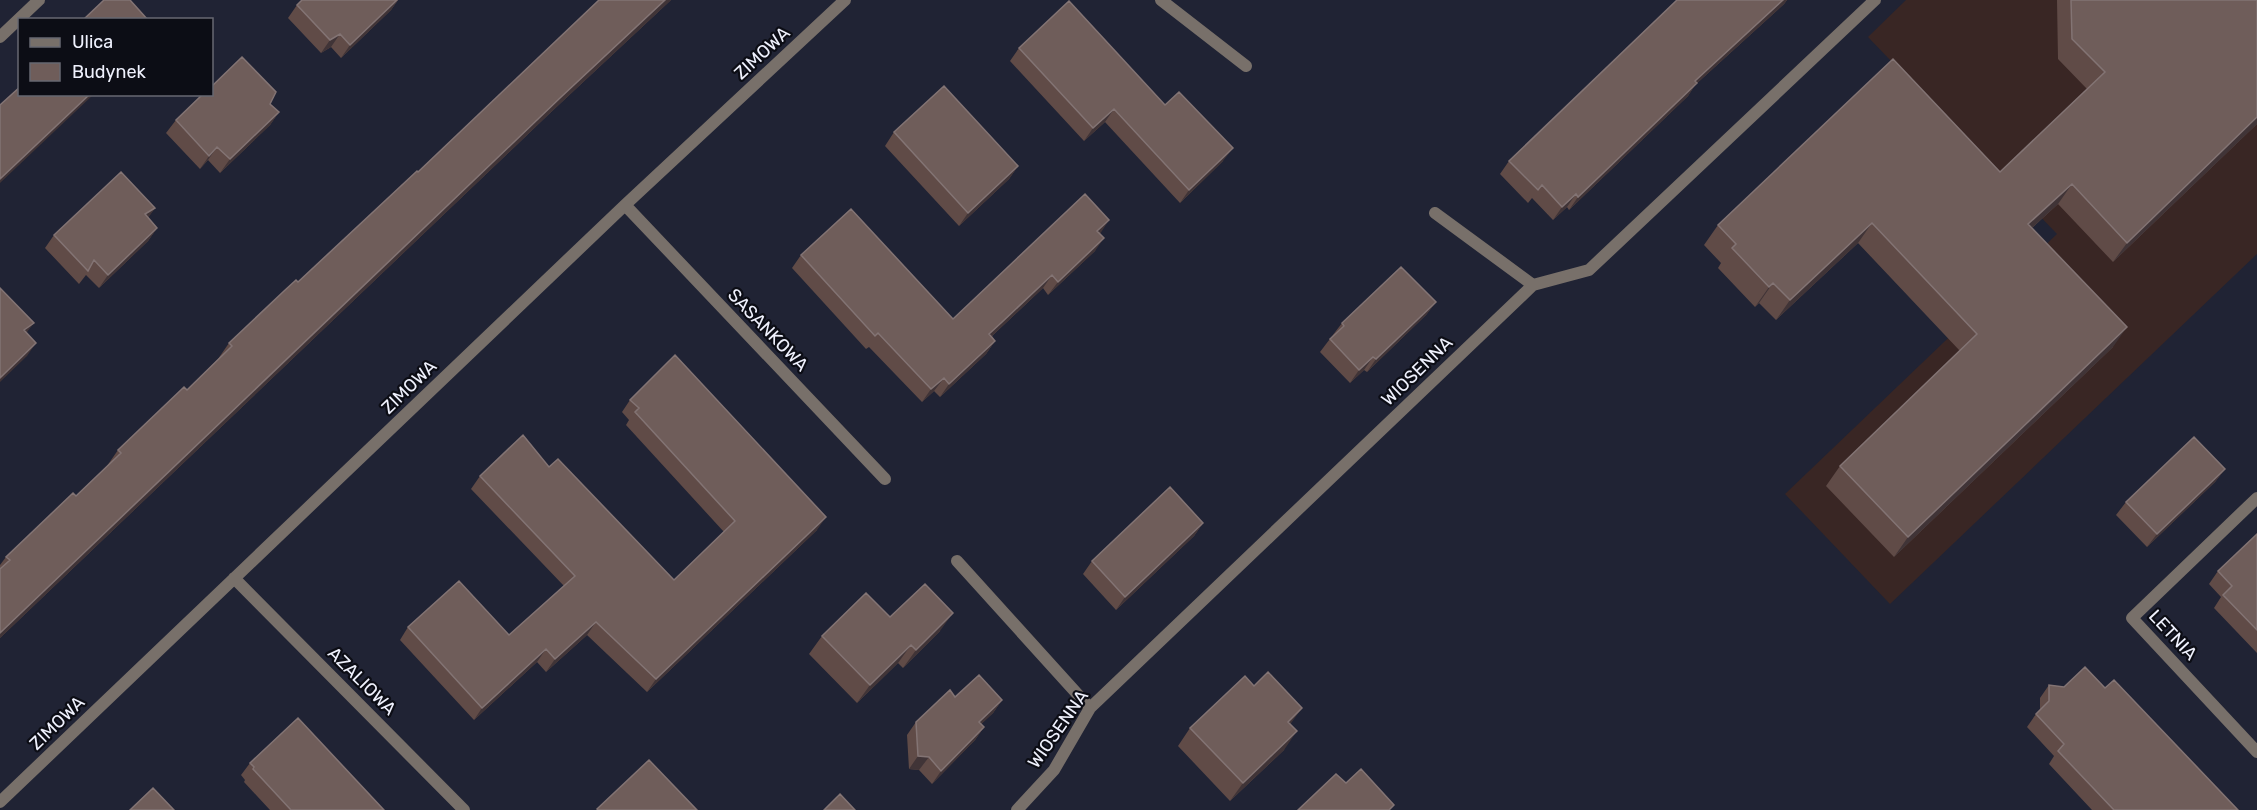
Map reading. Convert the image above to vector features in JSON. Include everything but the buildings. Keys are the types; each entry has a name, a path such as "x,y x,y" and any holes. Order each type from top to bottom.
{"street":[{"path":"20,18 39,0"},
{"name":"ZIMOWA","path":"0,802 845,0"},
{"path":"1161,0 1246,66"},
{"name":"WIOSENNA","path":"1017,810 1054,770 1090,708 1533,285 1589,270 1875,0"},
{"path":"0,37 18,20"},
{"name":"SASANKOWA","path":"626,206 885,479"},
{"path":"1435,213 1533,285"},
{"name":"LETNIA","path":"2257,498 2132,618 2257,752"},
{"path":"957,561 1090,708"},
{"name":"AZALIOWA","path":"234,578 465,810"}],"shaded area":[{"path":"1906,0 2257,0 2257,254 1890,604 1785,494 2057,234 1868,37"}]}
